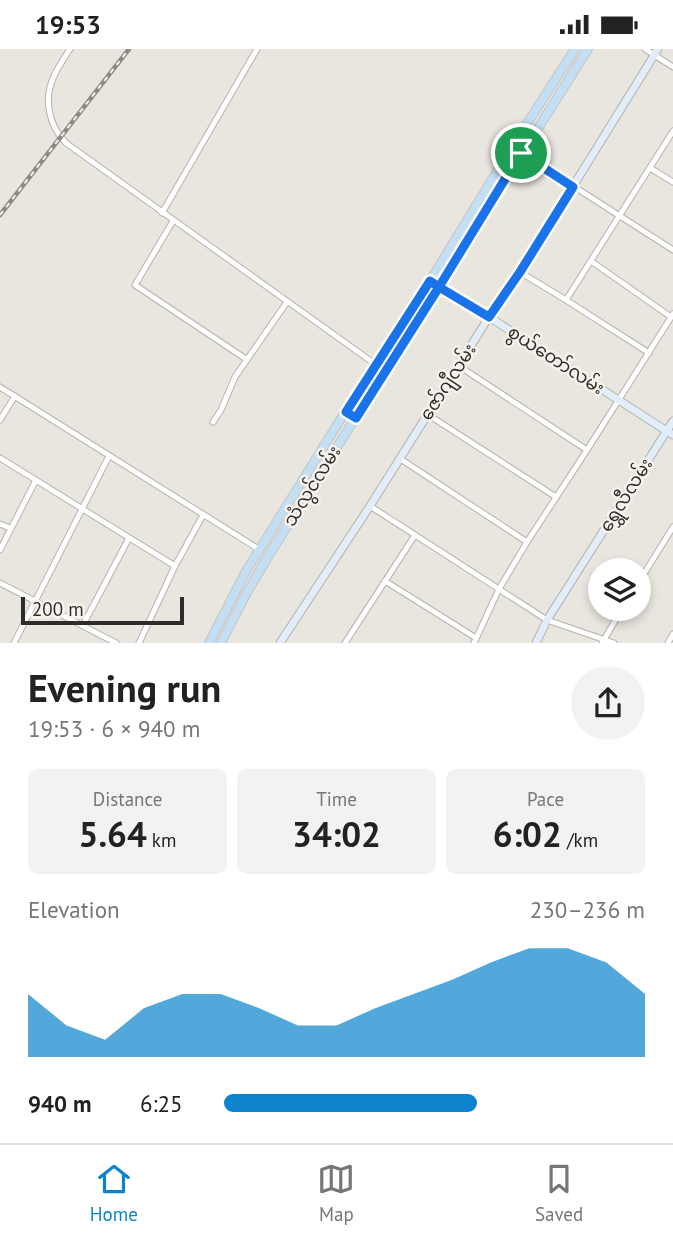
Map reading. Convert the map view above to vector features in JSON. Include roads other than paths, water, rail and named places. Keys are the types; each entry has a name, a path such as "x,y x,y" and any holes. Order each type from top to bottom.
{"main road":[{"name":"သံလွင်လမ်း","path":"209,642 244,573 575,49"},
{"name":"သံလွင်လမ်း","path":"220,642 269,555 588,49"},
{"path":"346,412 356,418"}],"street":[{"path":"70,49 55,73 49,89 51,121 57,135 79,154 375,364"},
{"path":"162,213 257,49"},
{"path":"645,49 656,52 673,67"},
{"name":"ဇော်ဂျီလမ်း","path":"280,642 520,272 656,52"},
{"path":"566,300 673,131"},
{"path":"512,147 673,250"},
{"path":"650,167 673,182"},
{"path":"173,221 135,285 246,359"},
{"path":"386,581 475,640 499,589 672,315 591,261"},
{"path":"520,272 649,353"},
{"name":"စွယ်တော်လမ်း","path":"430,281 670,433"},
{"path":"213,422 246,359 287,302"},
{"path":"459,366 587,450"},
{"path":"0,387 269,555"},
{"path":"0,420 15,396"},
{"path":"427,414 556,497"},
{"name":"ရွှေလီလမ်း","path":"536,642 547,620 670,433 673,421"},
{"path":"14,642 109,456"},
{"path":"399,458 527,543"},
{"path":"0,459 175,566"},
{"path":"0,550 36,479"},
{"path":"369,506 547,620 603,641 614,642"},
{"path":"139,642 203,515"},
{"path":"0,524 10,528"},
{"path":"651,563 673,527"},
{"path":"345,642 415,535"},
{"path":"83,625 128,538"},
{"path":"0,583 116,642"},
{"path":"603,641 615,621"},
{"path":"668,642 673,634"}],"railway":[{"path":"0,215 129,49"}]}
